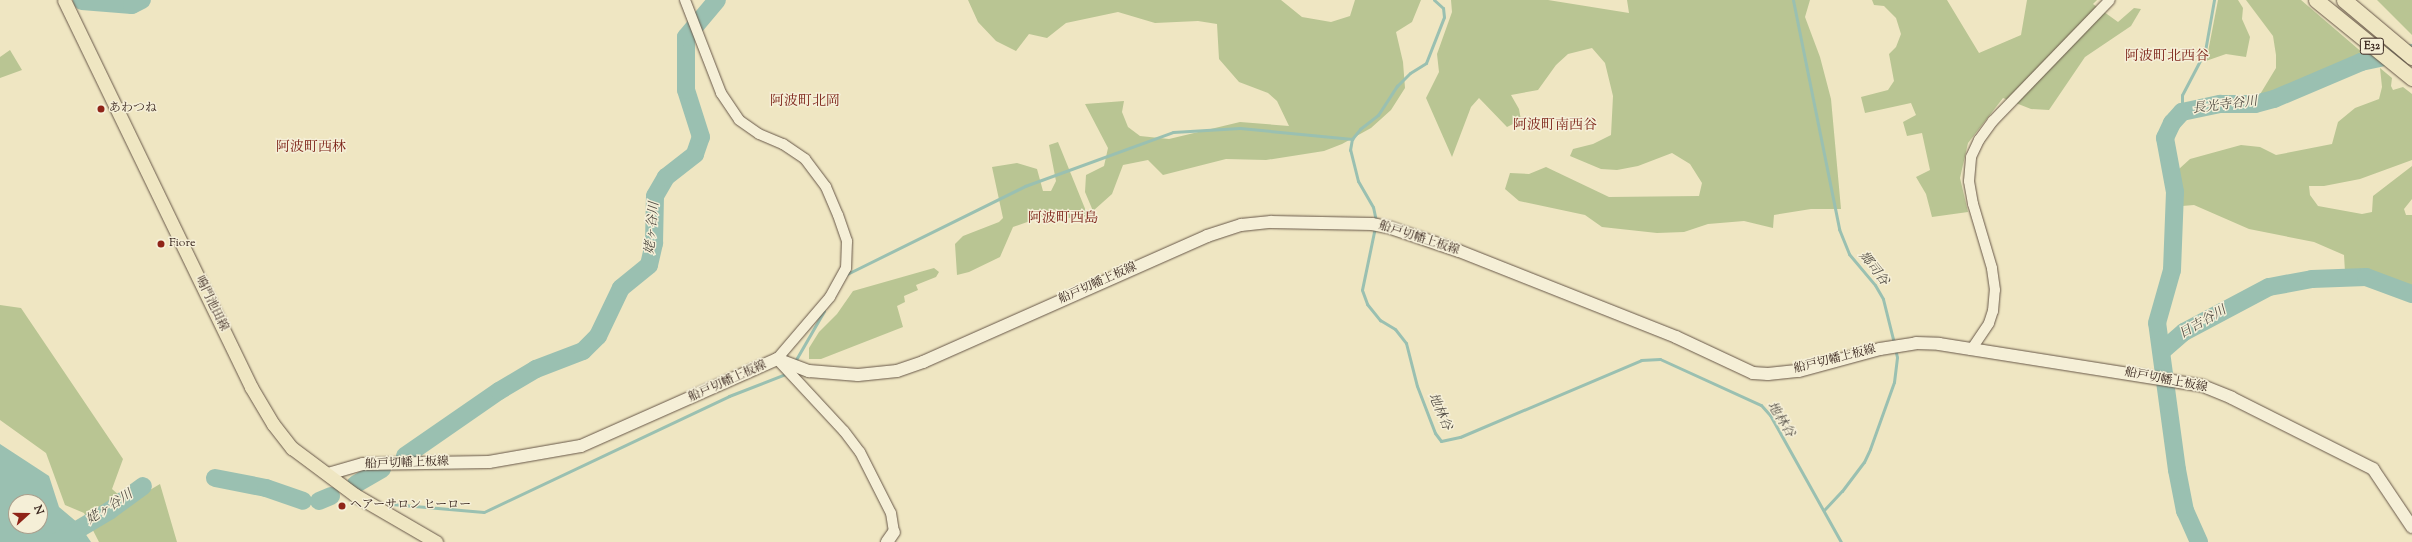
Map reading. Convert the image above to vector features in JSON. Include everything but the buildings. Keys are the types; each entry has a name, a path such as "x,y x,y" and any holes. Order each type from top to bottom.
{"highway":[{"name":"E32","path":"2316,0 2412,78"},
{"name":"E32","path":"2344,0 2412,56"}],"main road":[{"name":"鳴門池田線","path":"64,0 262,406 292,448 385,514 436,542"},
{"name":"船戸切幡上板線","path":"328,474 363,464 489,462 581,446 777,359 809,371 858,375 898,370 923,362 1200,239 1241,225 1271,222 1376,224 1459,251 1676,337 1752,373 1768,374 1799,371 1889,347 1916,343 1939,344 2174,380 2203,386 2232,398 2373,469 2412,527"}],"street":[{"path":"685,0 689,14 721,93 739,120 759,134 783,144 805,159 826,187 847,240 846,268 830,297 777,359 844,431 860,452 891,513 890,537"},
{"path":"1971,350 1989,323 1993,311 1995,290 1992,268 1973,204 1969,181 1972,157 1979,140 1993,121 2110,0"}],"green space":[{"path":"968,0 1281,0 1302,17 1331,22 1350,16 1355,0 1421,0 1412,22 1396,32 1403,62 1405,88 1391,110 1371,128 1342,144 1324,151 1266,160 1226,159 1163,175 1148,160 1123,165 1112,194 1093,211 1085,192 1086,175 1104,166 1108,148 1085,104 1124,101 1122,112 1128,127 1140,136 1169,139 1240,122 1289,126 1277,101 1268,93 1239,82 1219,59 1217,24 1198,21 1155,23 1118,12 1066,23 1047,38 1029,34 1016,51 996,41 978,22"},
{"path":"1451,0 1548,0 1629,13 1627,0 1810,0 1805,17 1820,57 1831,99 1841,209 1811,209 1774,215 1773,228 1744,221 1708,224 1684,232 1657,233 1602,227 1585,215 1519,201 1505,189 1510,173 1529,174 1546,167 1609,197 1699,196 1702,183 1690,164 1672,153 1638,166 1617,170 1601,169 1570,156 1573,149 1593,144 1611,135 1613,96 1605,63 1592,48 1568,54 1556,65 1538,90 1511,95 1519,109 1521,120 1507,127 1479,98 1471,107 1452,157 1426,98 1439,72 1437,54 1452,12"},
{"path":"1872,0 1947,0 1979,53 2021,35 2027,0 2097,0 2093,4 2118,22 2134,8 2141,9 2131,26 2085,57 2049,110 2031,109 2003,98 1968,143 1960,178 1968,212 1932,217 1926,194 1916,177 1930,170 1922,133 1907,136 1903,122 1916,115 1911,103 1865,113 1861,97 1888,90 1894,81 1889,54 1896,47 1901,34 1896,18 1884,6 1874,5"},
{"path":"2218,0 2238,0 2243,8 2242,19 2250,37 2246,57 2226,54 2203,62 2208,52"},
{"path":"2246,0 2301,0 2364,54 2278,92 2259,96 2276,68 2276,55 2273,36"},
{"path":"2377,0 2412,0 2412,35"},
{"path":"10,50 22,70 0,78 0,57"},
{"path":"2380,68 2392,78 2391,86 2393,90 2403,87 2412,94 2412,160 2360,179 2324,186 2309,186 2310,195 2318,206 2362,214 2372,212 2373,196 2412,166 2412,199 2404,209 2406,215 2412,215 2412,289 2368,273 2345,272 2344,255 2314,242 2249,229 2194,205 2182,206 2179,169 2190,159 2241,145 2260,147 2276,155 2332,144 2338,122 2355,108 2379,99 2382,87"},
{"path":"1058,142 1088,216 1050,220 1047,215 1013,227 1000,257 969,272 957,275 955,244 963,236 999,222 1003,218 992,167 1017,163 1037,169 1043,191 1051,191 1056,181 1049,145"},
{"path":"934,268 939,272 936,277 916,285 918,290 904,296 905,302 897,306 903,327 821,359 809,359 809,348 819,332 837,314 853,291"},
{"path":"0,305 21,308 123,459 112,489 128,503 160,484 177,542 99,542 84,513 65,505 46,453 0,420"}],"shaded area":[{"path":"0,444 49,476 59,507 78,523 91,542 0,542"}],"waterway":[{"path":"82,1 132,5 142,0"},
{"name":"姥ヶ谷川","path":"405,456 499,391 536,369 583,351 598,336 621,288 649,265 654,243 655,196 666,177 695,154 701,137 686,90 686,37 717,0"},
{"name":"地林谷","path":"1376,221 1373,207 1358,181 1350,150 1352,139 1360,129 1378,115 1397,86 1410,73 1426,63 1444,17 1443,8 1434,0"},
{"name":"郷司谷","path":"1793,0 1839,229 1849,254 1875,285 1883,299 1894,343"},
{"path":"2182,112 2182,95 2205,51 2214,0"},
{"name":"長光寺谷川","path":"2199,542 2185,511 2177,470 2157,323 2172,270 2175,192 2165,138 2172,123 2182,112 2220,104 2255,104 2274,99 2361,62 2412,53"},
{"path":"847,274 1025,186 1173,132 1240,128 1352,139"},
{"name":"地林谷","path":"1375,227 1362,290 1367,304 1380,320 1395,329 1406,343 1417,386 1435,433 1441,441 1460,437 1641,360 1660,359 1761,405 1770,415 1841,542"},
{"name":"日吉谷川","path":"2162,351 2184,332 2269,287 2312,279 2366,277 2412,294"},
{"path":"794,363 824,311"},
{"name":"郷司谷","path":"1824,510 1842,491 1864,462 1870,449 1894,382 1897,357 1895,348"},
{"path":"391,504 484,512 729,396 788,373"},
{"name":"姥ヶ谷川","path":"356,484 382,469"},
{"name":"姥ヶ谷川","path":"215,478 266,488 303,501"},
{"name":"姥ヶ谷川","path":"57,542 109,511 143,486"},
{"name":"姥ヶ谷川","path":"319,501 331,496"}],"place":[{"name":"あわつね","path":"101,109"},
{"name":"Fiore","path":"161,244"},
{"name":"ヘアーサロン ヒーロー","path":"342,506"}],"district":[{"name":"阿波町北西谷","path":"2167,57"},
{"name":"阿波町北岡","path":"805,102"},
{"name":"阿波町南西谷","path":"1555,126"},
{"name":"阿波町西林","path":"311,148"},
{"name":"阿波町西島","path":"1063,219"}]}
